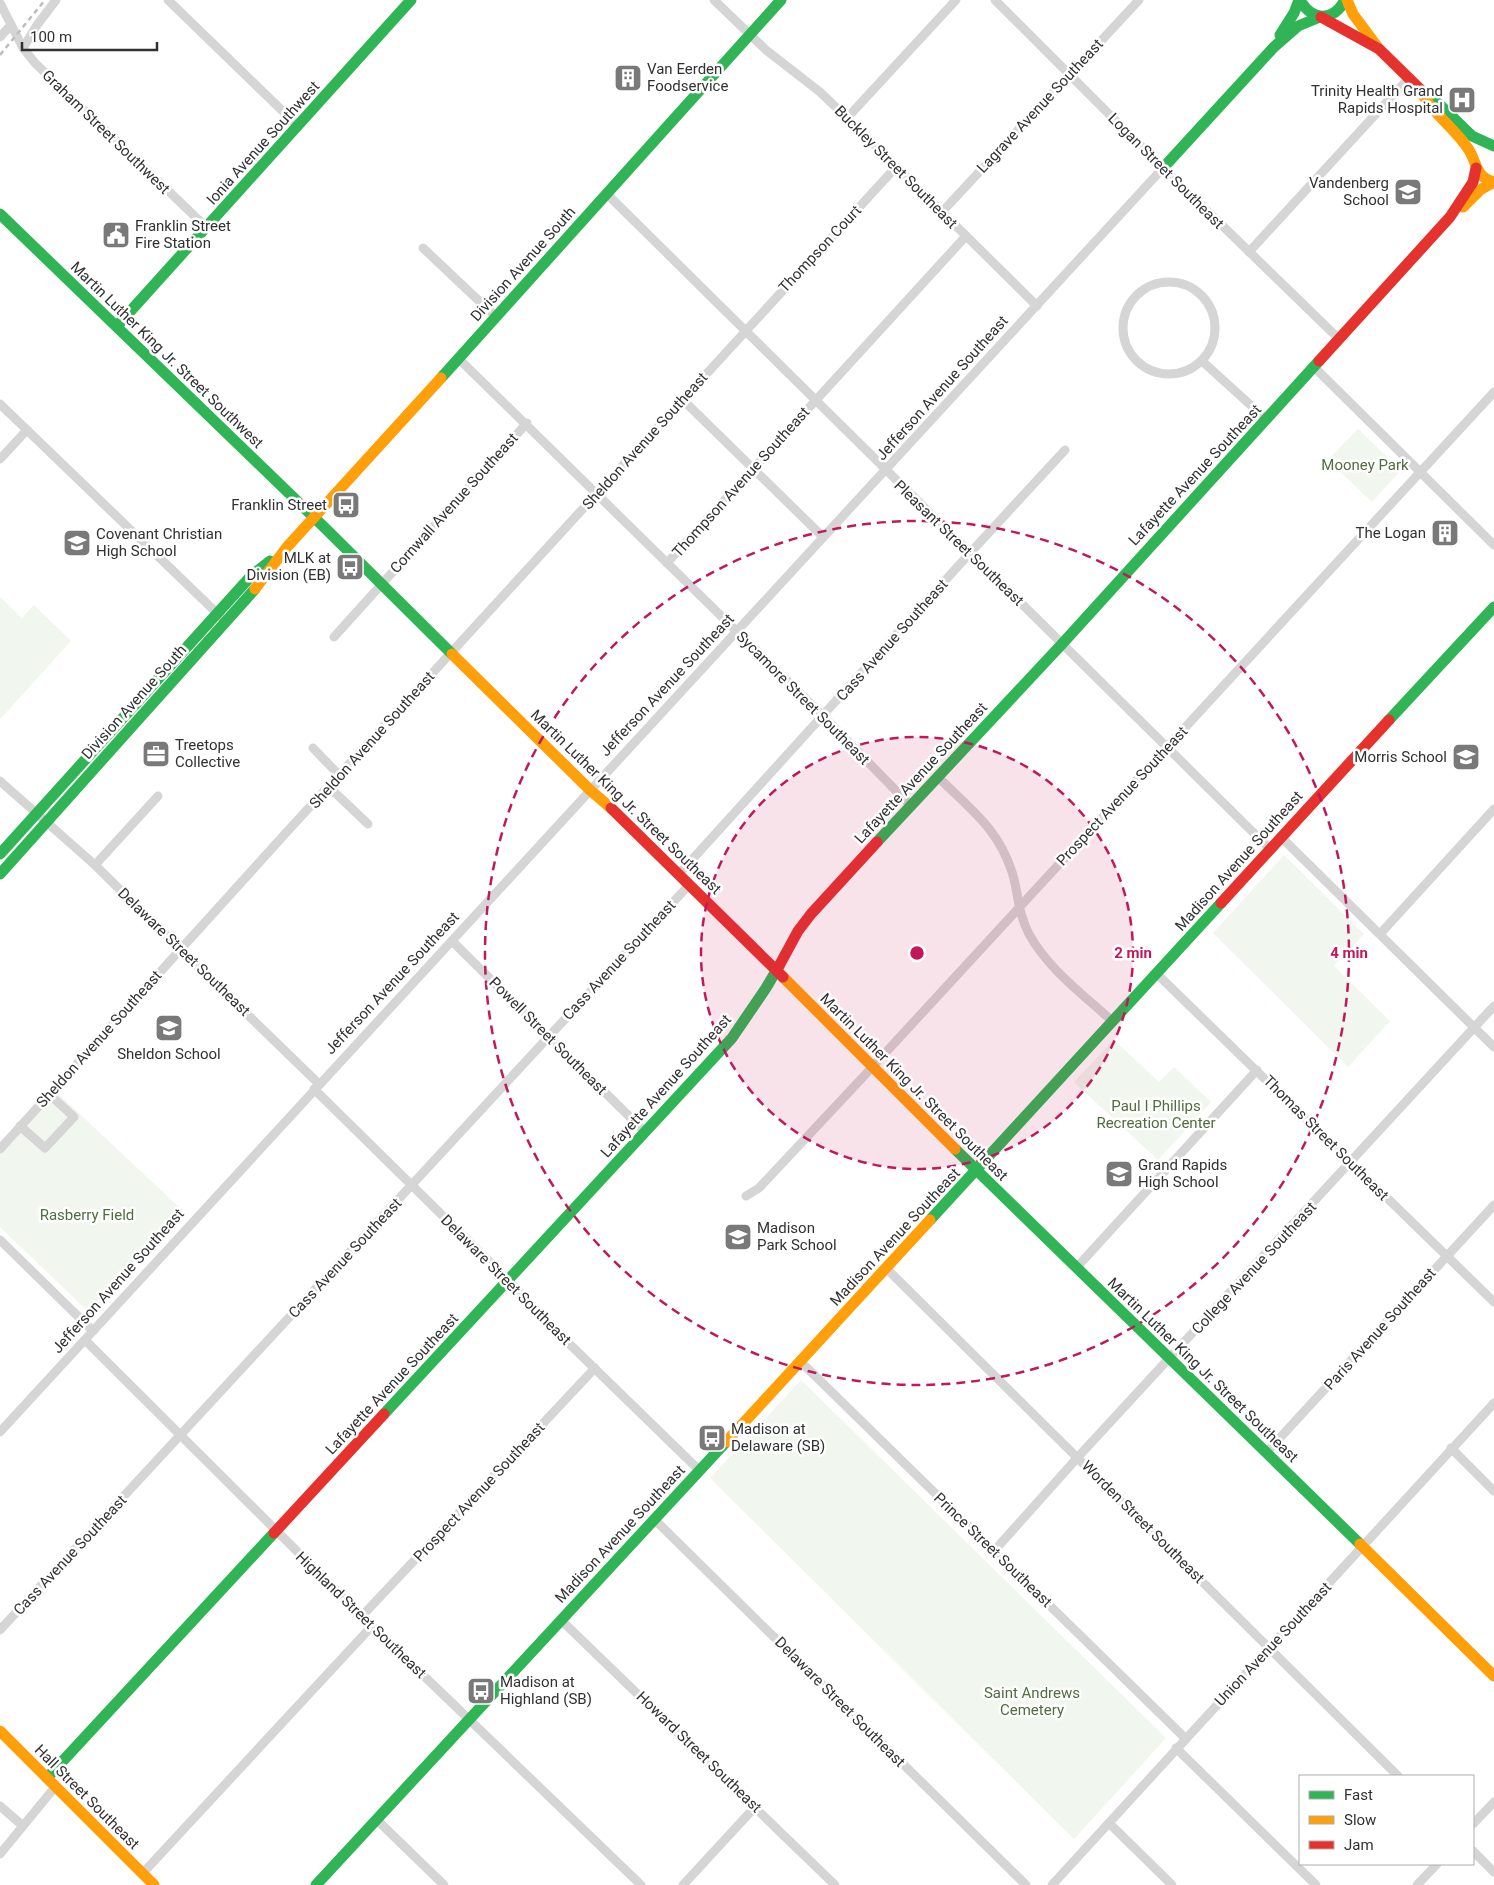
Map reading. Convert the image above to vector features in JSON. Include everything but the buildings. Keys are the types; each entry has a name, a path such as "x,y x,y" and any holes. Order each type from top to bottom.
{"street":[{"path":"22,48 56,0"},
{"path":"168,0 298,126"},
{"name":"Ionia Avenue Southwest","path":"117,326 411,0"},
{"name":"Buckley Street Southeast","path":"714,0 766,50 820,92 1037,306"},
{"name":"Division Avenue South","path":"0,854 221,618 258,586 287,547 459,359 781,0"},
{"path":"847,118 956,0"},
{"name":"Logan Street Southeast","path":"995,0 1163,168 1339,339"},
{"name":"Lagrave Avenue Southeast","path":"942,212 1139,0"},
{"path":"1300,0 1308,12 1340,26 1379,49"},
{"name":"Jefferson Avenue Southeast","path":"1274,47 1300,0"},
{"path":"1346,0 1355,18 1379,49 1408,79 1439,104 1472,136 1494,146"},
{"name":"Jefferson Avenue Southeast","path":"0,1432 823,537 886,472 1274,47 1298,26 1337,12 1346,0"},
{"name":"Graham Street Southwest","path":"0,3 22,48 35,63 207,228"},
{"path":"0,37 11,25"},
{"path":"1249,252 1408,79"},
{"path":"1421,91 1430,108 1468,148 1482,178 1494,182"},
{"name":"Lafayette Avenue Southeast","path":"0,1854 23,1826 51,1782 276,1531 732,1038 776,971 798,931 811,914 1062,644 1450,217 1473,182 1476,160 1481,152 1494,146"},
{"name":"Thompson Court","path":"745,331 896,166"},
{"path":"1450,217 1480,190 1494,182"},
{"name":"Pleasant Street Southeast","path":"607,194 886,472 1270,849"},
{"name":"Martin Luther King Jr. Street Southwest","path":"0,215 314,517"},
{"path":"814,400 966,236"},
{"path":"423,248 496,317"},
{"path":"1166,283 1185,286 1197,292 1206,301 1212,313 1214,338 1202,361 1181,373 1169,374 1157,373 1146,368 1136,360 1129,351 1124,339 1123,327 1125,315 1137,295 1148,288 1166,283"},
{"name":"Sheldon Avenue Southeast","path":"0,1149 745,331"},
{"name":"Sycamore Street Southeast","path":"459,359 527,423 823,716 911,806"},
{"path":"1202,361 1266,420"},
{"path":"1314,367 1494,545"},
{"name":"Prospect Avenue Southeast","path":"746,1196 759,1188 873,1066 1494,392"},
{"path":"682,399 823,537"},
{"name":"Thompson Avenue Southeast","path":"667,563 814,400"},
{"path":"0,404 221,618"},
{"name":"Cornwall Avenue Southeast","path":"334,637 527,423"},
{"path":"0,459 27,430"},
{"name":"Cass Avenue Southeast","path":"679,874 1065,450"},
{"name":"Martin Luther King Jr. Street Southeast","path":"314,517 590,790 605,802 679,874 976,1170 1171,1358 1494,1676"},
{"name":"Madison Avenue Southeast","path":"316,1885 801,1362 1281,836 1494,607"},
{"name":"Division Avenue South","path":"0,874 47,822 221,618"},
{"path":"313,748 340,776"},
{"path":"938,777 982,819 1000,842 1012,874 1018,909 1028,932 1043,955 1058,972 1113,1022"},
{"name":"Delaware Street Southeast","path":"0,781 95,865 317,1086 411,1186 699,1470"},
{"path":"329,787 368,824"},
{"path":"95,865 158,796"},
{"path":"1380,934 1494,809"},
{"path":"1281,836 1494,1047"},
{"name":"Cass Avenue Southeast","path":"0,1630 689,885"},
{"name":"Powell Street Southeast","path":"452,941 645,1132"},
{"name":"Thomas Street Southeast","path":"1157,974 1257,1070 1350,1164 1494,1302"},
{"name":"College Avenue Southeast","path":"994,1551 1494,1006"},
{"path":"1076,1267 1257,1070"},
{"path":"20,1126 45,1148 74,1117 49,1094"},
{"name":"Paris Avenue Southeast","path":"1266,1453 1494,1205"},
{"path":"0,1240 94,1331"},
{"name":"Worden Street Southeast","path":"886,1268 1397,1775"},
{"name":"Highland Street Southeast","path":"85,1340 182,1434 372,1626 641,1885"},
{"name":"Prince Street Southeast","path":"801,1362 1186,1739"},
{"name":"Prospect Avenue Southeast","path":"362,1616 595,1368"},
{"name":"Union Avenue Southeast","path":"1052,1885 1494,1403"},
{"path":"1451,1448 1494,1491"},
{"name":"Delaware Street Southeast","path":"654,1520 1026,1885"},
{"name":"Howard Street Southeast","path":"561,1620 836,1885"},
{"path":"146,1880 372,1626"},
{"name":"Hall Street Southeast","path":"0,1731 146,1880"},
{"path":"1176,1748 1316,1885"},
{"path":"1474,1823 1494,1802"},
{"path":"0,1806 23,1826"},
{"path":"683,1885 755,1806"},
{"path":"377,1820 444,1885"},
{"path":"1109,1822 1172,1885"},
{"path":"1474,1852 1494,1872"},
{"path":"1417,1885 1435,1865"}],"green space":[{"name":"Mooney Park","path":"1358,429 1401,470 1372,502 1328,460"},
{"path":"0,597 22,618 34,605 71,641 0,719"},
{"path":"1284,855 1364,934 1334,966 1390,1021 1348,1067 1213,933"},
{"name":"Paul I Phillips Recreation Center","path":"1114,1040 1159,1082 1174,1067 1211,1102 1158,1160 1074,1082"},
{"name":"Rasberry Field","path":"53,1089 182,1210 93,1316 0,1227 0,1149"},
{"name":"Saint Andrews Cemetery","path":"801,1380 1166,1738 1074,1839 710,1478"}],"railway":[{"path":"0,55 45,0"}],"traffic: fast":[{"path":"117,326 411,0"},
{"path":"441,378 781,0"},
{"path":"1280,35 1294,13 1299,0"},
{"path":"1300,0 1310,12 1322,16 1335,12 1345,0"},
{"path":"1163,168 1274,47 1298,26 1320,17"},
{"path":"1424,93 1439,104 1472,136 1494,146"},
{"path":"0,214 325,528 452,654"},
{"path":"877,842 1062,644 1319,361"},
{"path":"0,854 251,576 270,561"},
{"path":"0,874 255,589"},
{"path":"1389,720 1494,607"},
{"path":"930,1220 1221,903"},
{"path":"384,1414 732,1038 779,966"},
{"path":"955,1149 1360,1544"},
{"path":"316,1885 726,1442"},
{"path":"47,1778 274,1533"}],"traffic: slow":[{"path":"1347,0 1353,14 1379,49"},
{"path":"1423,95 1433,110 1464,142 1480,174 1494,182"},
{"path":"1463,207 1480,190 1494,182"},
{"path":"255,589 287,547 441,378"},
{"path":"452,654 590,790 611,808"},
{"path":"783,977 955,1149"},
{"path":"726,1442 930,1220"},
{"path":"1360,1544 1494,1676"},
{"path":"0,1731 154,1885"}],"traffic: jam":[{"path":"1321,17 1379,49 1424,93"},
{"path":"1319,361 1450,217 1473,182 1476,168"},
{"path":"1221,903 1389,720"},
{"path":"611,808 783,977"},
{"path":"779,966 798,931 811,914 877,842"},
{"path":"274,1533 384,1414"}],"place":[{"name":"Van Eerden Foodservice","path":"628,78"},
{"name":"Trinity Health Grand Rapids Hospital","path":"1462,100"},
{"name":"Vandenberg School","path":"1408,192"},
{"name":"Franklin Street Fire Station","path":"116,235"},
{"name":"Franklin Street","path":"346,505"},
{"name":"The Logan","path":"1445,533"},
{"name":"Covenant Christian High School","path":"77,543"},
{"name":"MLK at Division (EB)","path":"350,567"},
{"name":"Treetops Collective","path":"156,754"},
{"name":"Morris School","path":"1466,757"},
{"name":"Sheldon School","path":"169,1028"},
{"name":"Grand Rapids High School","path":"1119,1174"},
{"name":"Madison Park School","path":"738,1237"},
{"name":"Madison at Delaware (SB)","path":"712,1438"},
{"name":"Madison at Highland (SB)","path":"481,1691"}]}
